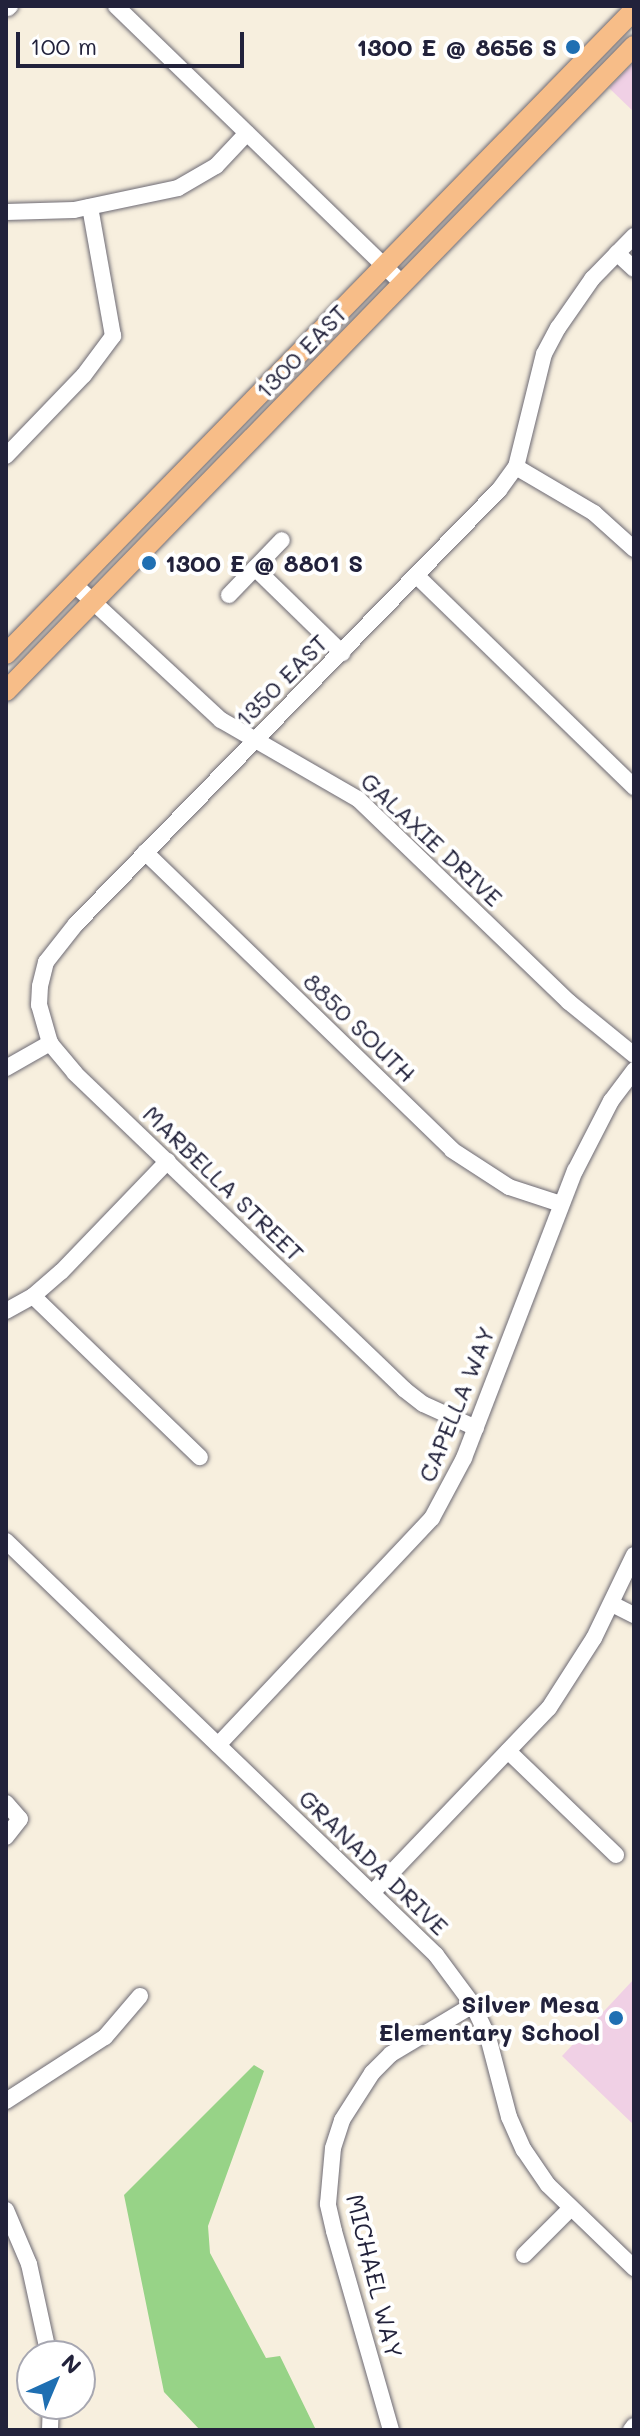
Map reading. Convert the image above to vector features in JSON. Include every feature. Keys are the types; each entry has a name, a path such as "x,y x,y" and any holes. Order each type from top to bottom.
{"main road":[{"name":"1300 EAST","path":"6,654 634,10"},
{"name":"1300 EAST","path":"6,691 634,46"}],"street":[{"path":"116,6 403,284"},
{"path":"6,212 90,207 191,182 247,133"},
{"path":"6,456 84,375 113,336 90,207"},
{"path":"634,236 574,302 544,354 516,467 575,500 634,549"},
{"path":"617,253 634,269"},
{"name":"1350 EAST","path":"76,924 417,576 516,467"},
{"path":"229,595 282,540"},
{"path":"255,568 342,653"},
{"path":"417,576 634,787"},
{"name":"GALAXIE DRIVE","path":"74,584 196,700 255,740 326,776 358,799 569,1002 634,1055"},
{"name":"8850 SOUTH","path":"145,852 452,1150 509,1187 561,1204"},
{"name":"MARBELLA STREET","path":"76,924 46,962 40,986 39,1005 50,1043 404,1389 423,1404 476,1428"},
{"path":"6,1068 50,1043"},
{"name":"CAPELLA WAY","path":"218,1745 414,1541 448,1493 476,1428 561,1204 592,1135 634,1070"},
{"path":"6,1311 33,1296 168,1161"},
{"path":"33,1296 200,1457"},
{"name":"GRANADA DRIVE","path":"6,1541 436,1955 473,2005 524,2150 571,2208 634,2268"},
{"path":"372,1893 508,1751 575,1671 612,1604 634,1555"},
{"path":"612,1604 634,1615"},
{"path":"508,1751 616,1855"},
{"path":"6,1803 20,1819 6,1837"},
{"path":"6,2101 105,2037 140,1996"},
{"name":"MICHAEL WAY","path":"391,2430 328,2204 333,2148 348,2108 372,2073 391,2054 473,2005"},
{"path":"524,2255 571,2208"},
{"path":"6,2210 29,2264 46,2340"}],"shaded area":[{"path":"634,62 634,112 609,88"},
{"name":"Silver Mesa Elementary School","path":"634,1979 634,2125 562,2056"}],"green space":[{"path":"254,2065 264,2071 208,2226 210,2253 266,2358 280,2356 316,2430 200,2430 164,2392 124,2195"}],"place":[{"name":"1300 E @ 8656 S","path":"573,47"},
{"name":"1300 E @ 8801 S","path":"149,563"},
{"name":"Silver Mesa Elementary School","path":"616,2018"}]}
